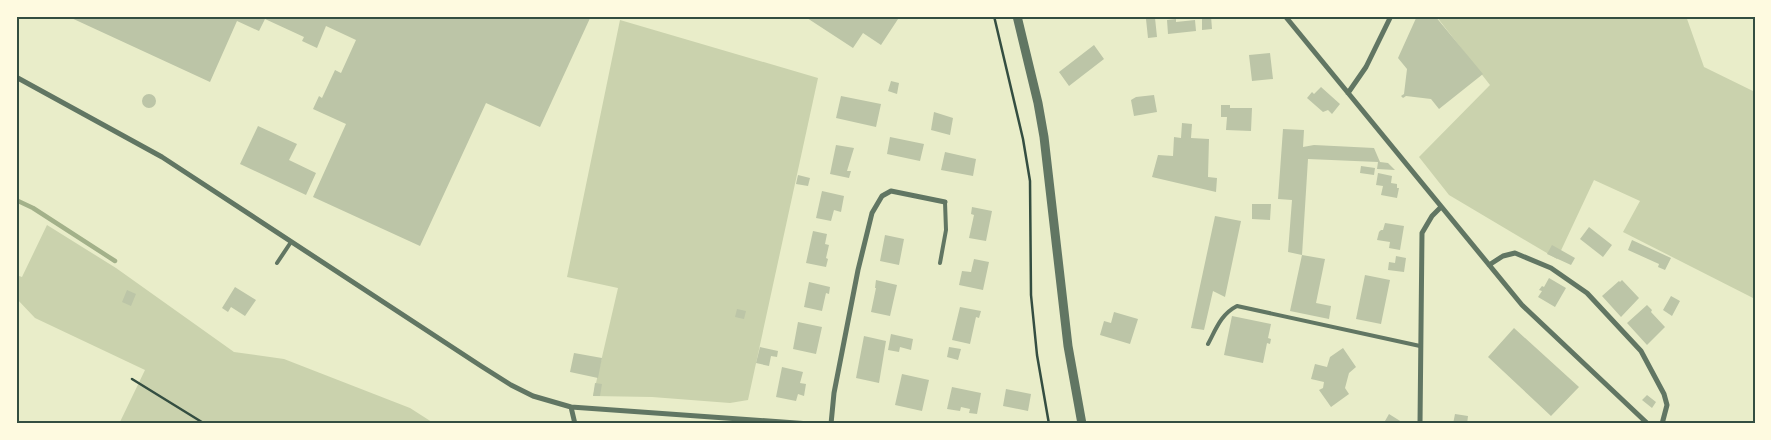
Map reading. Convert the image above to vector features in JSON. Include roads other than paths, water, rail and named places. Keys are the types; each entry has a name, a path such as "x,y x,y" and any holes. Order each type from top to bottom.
{"street":[{"path":"1017,16 1038,103 1044,137 1068,346 1082,424"},
{"path":"1285,16 1522,306 1648,424"},
{"path":"1348,93 1366,67 1391,16"},
{"path":"16,77 162,157 511,385 533,396 571,407 810,424"},
{"path":"831,424 834,393 858,270 872,213 882,196 892,191 945,202"},
{"path":"1420,424 1422,233 1432,216 1441,207"},
{"path":"1489,265 1503,256 1515,252 1551,268 1587,293 1641,351 1664,394 1666,405 1662,424"},
{"path":"571,407 575,424"}],"lane":[{"path":"940,263 946,230 945,202"},
{"path":"277,263 291,242"},
{"path":"1208,344 1222,318 1229,310 1237,306 1420,346"}],"waterway":[{"path":"16,200 33,208 115,261"}]}
